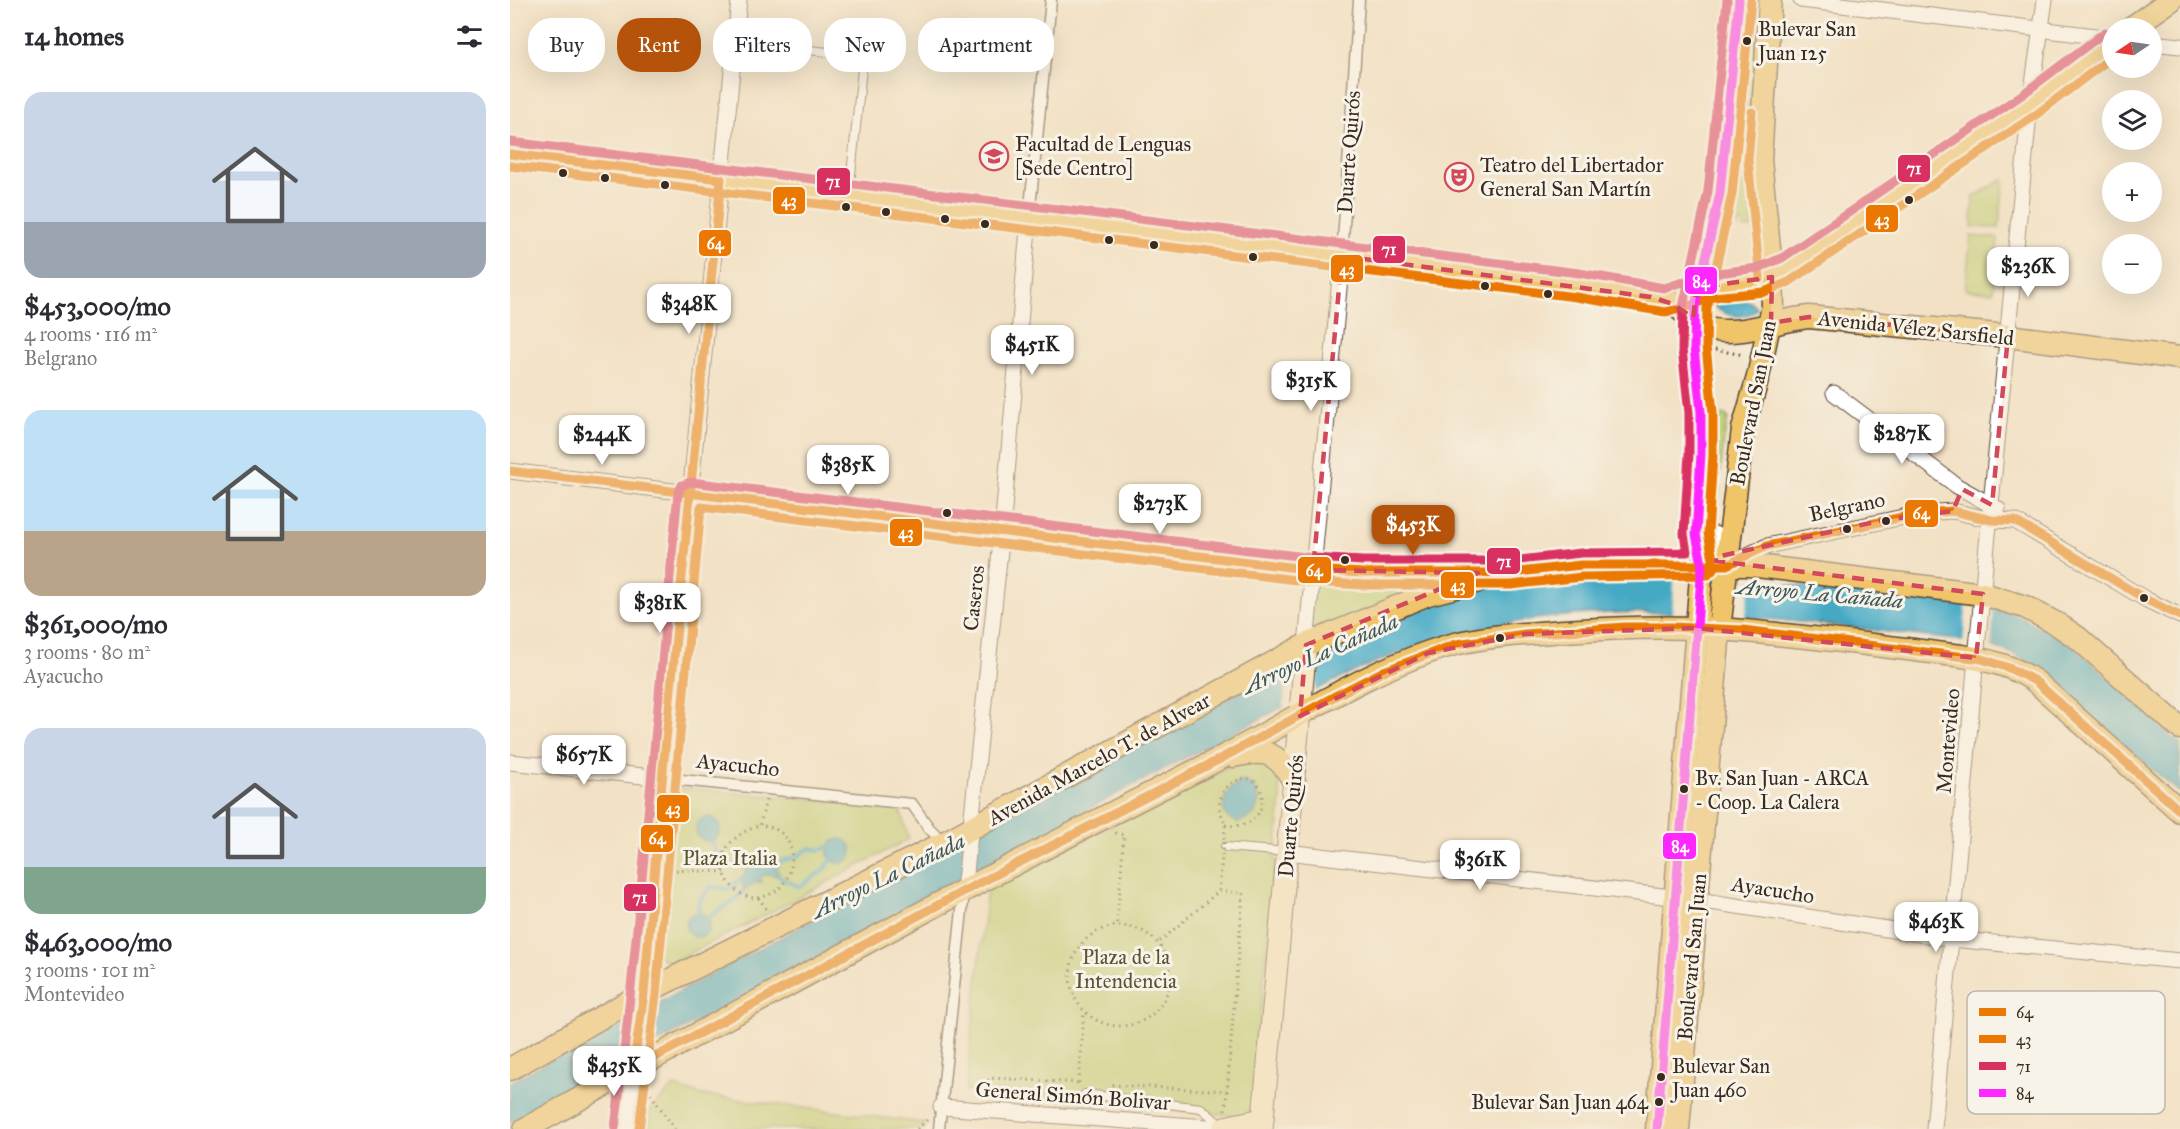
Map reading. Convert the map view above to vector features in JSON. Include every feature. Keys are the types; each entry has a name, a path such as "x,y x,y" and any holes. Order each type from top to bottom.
{"main road":[{"name":"Boulevard San Juan","path":"1678,1129 1696,628 1702,564 1695,534 1701,454 1701,412 1694,348 1694,325 1697,288 1720,194 1739,0"},
{"name":"Boulevard San Juan","path":"1657,1129 1743,429 1758,377 1773,306 1760,160 1770,0"},
{"path":"2145,18 2171,0"},
{"path":"510,154 1578,285 1664,300 1681,298 1697,288 1720,283 1772,277 1845,231 2031,104 2102,48"},
{"path":"1664,300 1682,310 1694,325"},
{"name":"Avenida Vélez Sarsfield","path":"1694,325 1730,332 1809,317 2008,336 2180,358"},
{"name":"Avenida Marcelo T. de Alvear","path":"510,1069 644,993 944,843 1306,645 1428,594 1511,573 1581,565 1754,565 1983,594 2025,607 2078,638 2180,728"},
{"path":"525,1129 964,891 1220,759 1384,671 1456,644 1504,636 1593,629 1696,628 1976,658 2012,668 2035,681 2180,811"},
{"name":"Duarte Quirós","path":"1262,1124 1306,645"},
{"path":"1220,759 1246,753 1263,753 1276,757 1284,764 1294,781"},
{"path":"1230,1128 1262,1124"}],"street":[{"path":"737,18 739,0"},
{"name":"Caseros","path":"939,1129 1002,532 1029,217 1051,0"},
{"name":"Duarte Quirós","path":"1306,645 1342,256 1359,0"},
{"path":"1802,0 2102,38"},
{"name":"Montevideo","path":"1934,1129 1976,658 2031,104 2045,0"},
{"path":"2162,44 2180,46"},
{"path":"627,1129 644,993 662,778 732,72"},
{"path":"1834,393 1991,513"},
{"path":"510,471 1313,570 1364,573 1511,573"},
{"path":"1953,511 1960,497 1957,486"},
{"name":"Belgrano","path":"1727,565 1767,546 1922,513 1953,511 1991,513 2015,521 2147,600 2180,616"},
{"name":"Ayacucho","path":"510,762 912,804 928,828 944,843"},
{"name":"Ayacucho","path":"1287,852 1687,899 1952,939 2180,961"},
{"name":"General Simón Bolivar","path":"941,1107 1230,1128"}],"lane":[{"path":"812,50 860,56 863,59 849,195"},
{"path":"1225,844 1287,852"},
{"path":"1085,1094 1201,1108 1230,1128"}],"path":[{"path":"1705,348 1751,356"},
{"path":"1158,943 1219,891 1225,844 1225,825 1220,811 1222,794 1228,786 1239,779 1251,778 1256,782 1262,794 1263,803 1254,820 1243,826 1225,825"},
{"path":"760,825 768,789"},
{"path":"760,825 775,829 785,837 792,855 791,864 788,876 778,890 759,898 746,897 739,894 729,881 723,866 723,858 733,841 760,825"},
{"path":"1117,925 1124,835"},
{"path":"663,870 725,873"},
{"path":"1102,1084 1227,1091 1243,893 1219,891"},
{"path":"759,898 769,914"},
{"path":"1117,925 1142,930 1158,943 1170,966 1171,982 1158,1010 1146,1020 1132,1026 1115,1026 1098,1022 1084,1011 1074,996 1070,979 1071,962 1079,946 1092,934 1108,926 1117,925"},
{"path":"1079,1083 1084,1011"},
{"path":"633,1069 675,1129"},
{"path":"969,1109 990,1078 1091,1083"}],"highlighted area":[{"path":"1342,256 1651,297 1673,304 1693,318 1697,288 1772,277 1771,323 1809,317 2008,336 1992,505 1962,489 1953,511 1884,520 1716,557 1716,561 1983,594 1976,658 1696,628 1525,634 1428,653 1300,716 1306,645 1478,573 1313,570"}],"green space":[{"path":"1753,32 1757,33 1755,96 1745,95"},
{"path":"1745,103 1755,103 1751,181 1752,228 1743,229 1743,223 1738,223 1737,228 1729,228 1735,203"},
{"path":"2004,179 1999,228 1972,227 1973,197"},
{"path":"1971,236 1998,238 1993,292 1965,290"},
{"path":"1717,414 1728,417 1715,524 1712,526 1708,523"},
{"path":"1313,570 1511,573 1306,645"},
{"name":"Plaza de la Intendencia","path":"1246,761 1269,763 1277,775 1281,798 1251,1117 966,1091 987,887 1231,766"},
{"name":"Plaza Italia","path":"671,787 899,807 909,839 671,963 656,955"},
{"path":"673,1087 702,1095 924,1123 924,1129 647,1129 649,1111"}],"water":[{"path":"1727,298 1748,301 1757,309 1747,315 1736,316 1724,313 1714,306 1715,302"},
{"name":"Arroyo La Cañada","path":"1670,574 1907,596 1974,604 2014,613 2074,646 2180,744 2180,793 2031,664 1995,647 1955,640 1800,622 1707,614 1613,613 1567,616 1521,621 1475,630 1389,657 1307,694 963,876 510,1123 510,1082 1337,640 1387,617 1478,587 1563,576"},
{"path":"1243,781 1254,786 1259,800 1254,815 1238,823 1226,816 1224,799 1229,790"},
{"path":"708,817 717,820 720,829 717,838 708,841 699,838 696,829 699,820"},
{"path":"840,839 849,842 852,851 849,860 840,863 831,860 828,851 831,842"},
{"path":"757,858 767,864 781,861 777,869 780,877 770,874 761,876 761,882 754,883 743,891 742,878 747,870 736,865 748,865"},
{"path":"698,913 707,916 710,925 707,934 698,937 689,934 686,925 689,916"}],"pier":[{"path":"1675,571 1751,578 1745,620 1672,617"},
{"path":"1967,600 1994,605 1991,649 1963,644"},
{"path":"1320,646 1315,693 1284,708 1287,664"}],"waterway":[{"path":"712,841 722,861 736,865"},
{"path":"781,861 796,857 810,848 820,850 828,847"},
{"path":"780,877 799,887 825,869 832,859"},
{"path":"698,913 699,901 710,887 729,889 742,878"},
{"path":"707,918 735,900 743,891"}],"transit line":[{"name":"71","path":"615,1128 641,890 678,493 682,485 691,482 1314,558 1363,561 1510,561 1581,553 1687,552 1684,534 1689,413 1682,349 1683,307 1708,191 1727,0"},
{"name":"84","path":"1657,1129 1702,564 1696,534 1701,412 1694,348 1695,307 1720,193 1739,0"},
{"name":"43","path":"639,1129 656,994 701,507 1312,582 1363,585 1511,585 1582,577 1708,575 1713,570 1714,564 1708,533 1713,412 1706,347 1707,308 1732,194 1751,1"},
{"name":"71","path":"511,142 1579,273 1664,288 1709,274 1758,268 1782,258 2023,94 2102,34"},
{"name":"43","path":"510,166 1576,297 1665,312 1681,309 1713,297 1764,292 1789,282 2037,114 2102,65"},
{"name":"43","path":"1752,112 1748,160 1760,278"},
{"name":"64","path":"510,154 721,179 663,770 644,993 633,1069"},
{"name":"64","path":"510,471 1313,570 1363,573 1511,573 1581,565 1727,565 1767,546 1922,513 1953,511 1991,520 2015,521 2147,600 2180,616"},
{"name":"64","path":"633,1069 964,891 1220,759 1337,695 1384,671 1456,644 1525,634 1625,627 1672,627 1743,630 1982,659 2009,668 2035,681 2180,811"}],"place":[{"name":"Bulevar San Juan 125","path":"1747,41"},
{"name":"Facultad de Lenguas [Sede Centro]","path":"994,156"},
{"name":"Teatro del Libertador General San Martín","path":"1459,177"},
{"name":"Bv. San Juan - ARCA - Coop. La Calera","path":"1684,789"},
{"name":"Bulevar San Juan 460","path":"1661,1077"},
{"name":"Bulevar San Juan 464","path":"1659,1102"}]}
